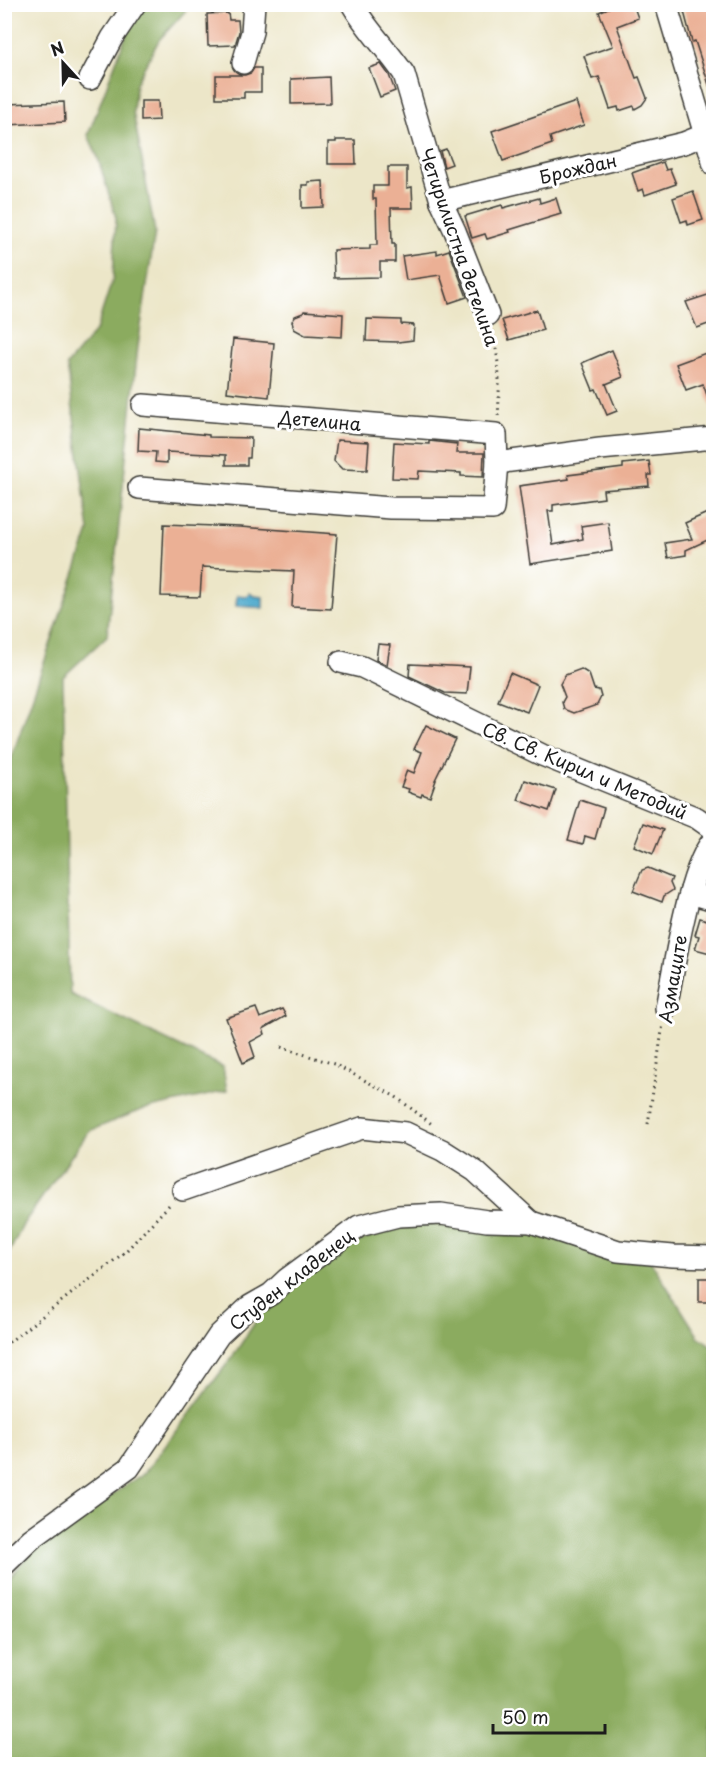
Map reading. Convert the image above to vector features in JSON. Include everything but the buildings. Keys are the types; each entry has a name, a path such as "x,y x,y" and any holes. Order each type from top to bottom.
{"street":[{"path":"90,79 112,38 135,4"},
{"path":"243,63 252,32 254,4"},
{"name":"Четирилистна детелина","path":"352,4 372,34 404,74 441,201 488,315"},
{"path":"666,4 709,133 714,165"},
{"name":"Брождан","path":"441,201 684,143 709,133"},
{"name":"Детелина","path":"143,405 496,434"},
{"path":"139,488 391,508 493,509 497,463 496,434"},
{"path":"497,463 600,449 714,438"},
{"name":"Св. Св. Кирил и Методий","path":"341,662 362,667 543,755 697,818 714,830"},
{"name":"Азмаците","path":"666,1008 691,890 703,852 714,840"},
{"path":"691,890 714,900"},
{"path":"183,1191 362,1128 406,1133 442,1150 475,1171 531,1222"},
{"name":"Студен кладенец","path":"4,1565 31,1539 129,1468 219,1335 250,1306 271,1294 287,1278 359,1226 398,1216 441,1214 487,1221 531,1222 618,1251 714,1257"}],"path":[{"name":"Четирилистна детелина","path":"488,315 498,351 500,378 496,434"},
{"name":"Азмаците","path":"648,1124 666,1008"},
{"path":"281,1047 334,1064 396,1098 439,1129"},
{"path":"4,1346 125,1252 183,1191"}],"green space":[{"path":"146,5 191,5 159,40 136,83 133,111 155,232 138,346 107,636 63,677 70,994 223,1067 227,1091 141,1110 89,1131 24,1223 5,1261 4,801 6,774 89,531 67,365 96,330 113,278 116,218 98,158 88,135 131,22"},
{"path":"468,1208 647,1255 698,1336 713,1347 713,1764 5,1764 5,1583 33,1549 145,1472 233,1356 269,1301 346,1247 411,1220"}],"water":[{"path":"250,593 263,597 263,608 236,606 237,595 247,596"}]}
